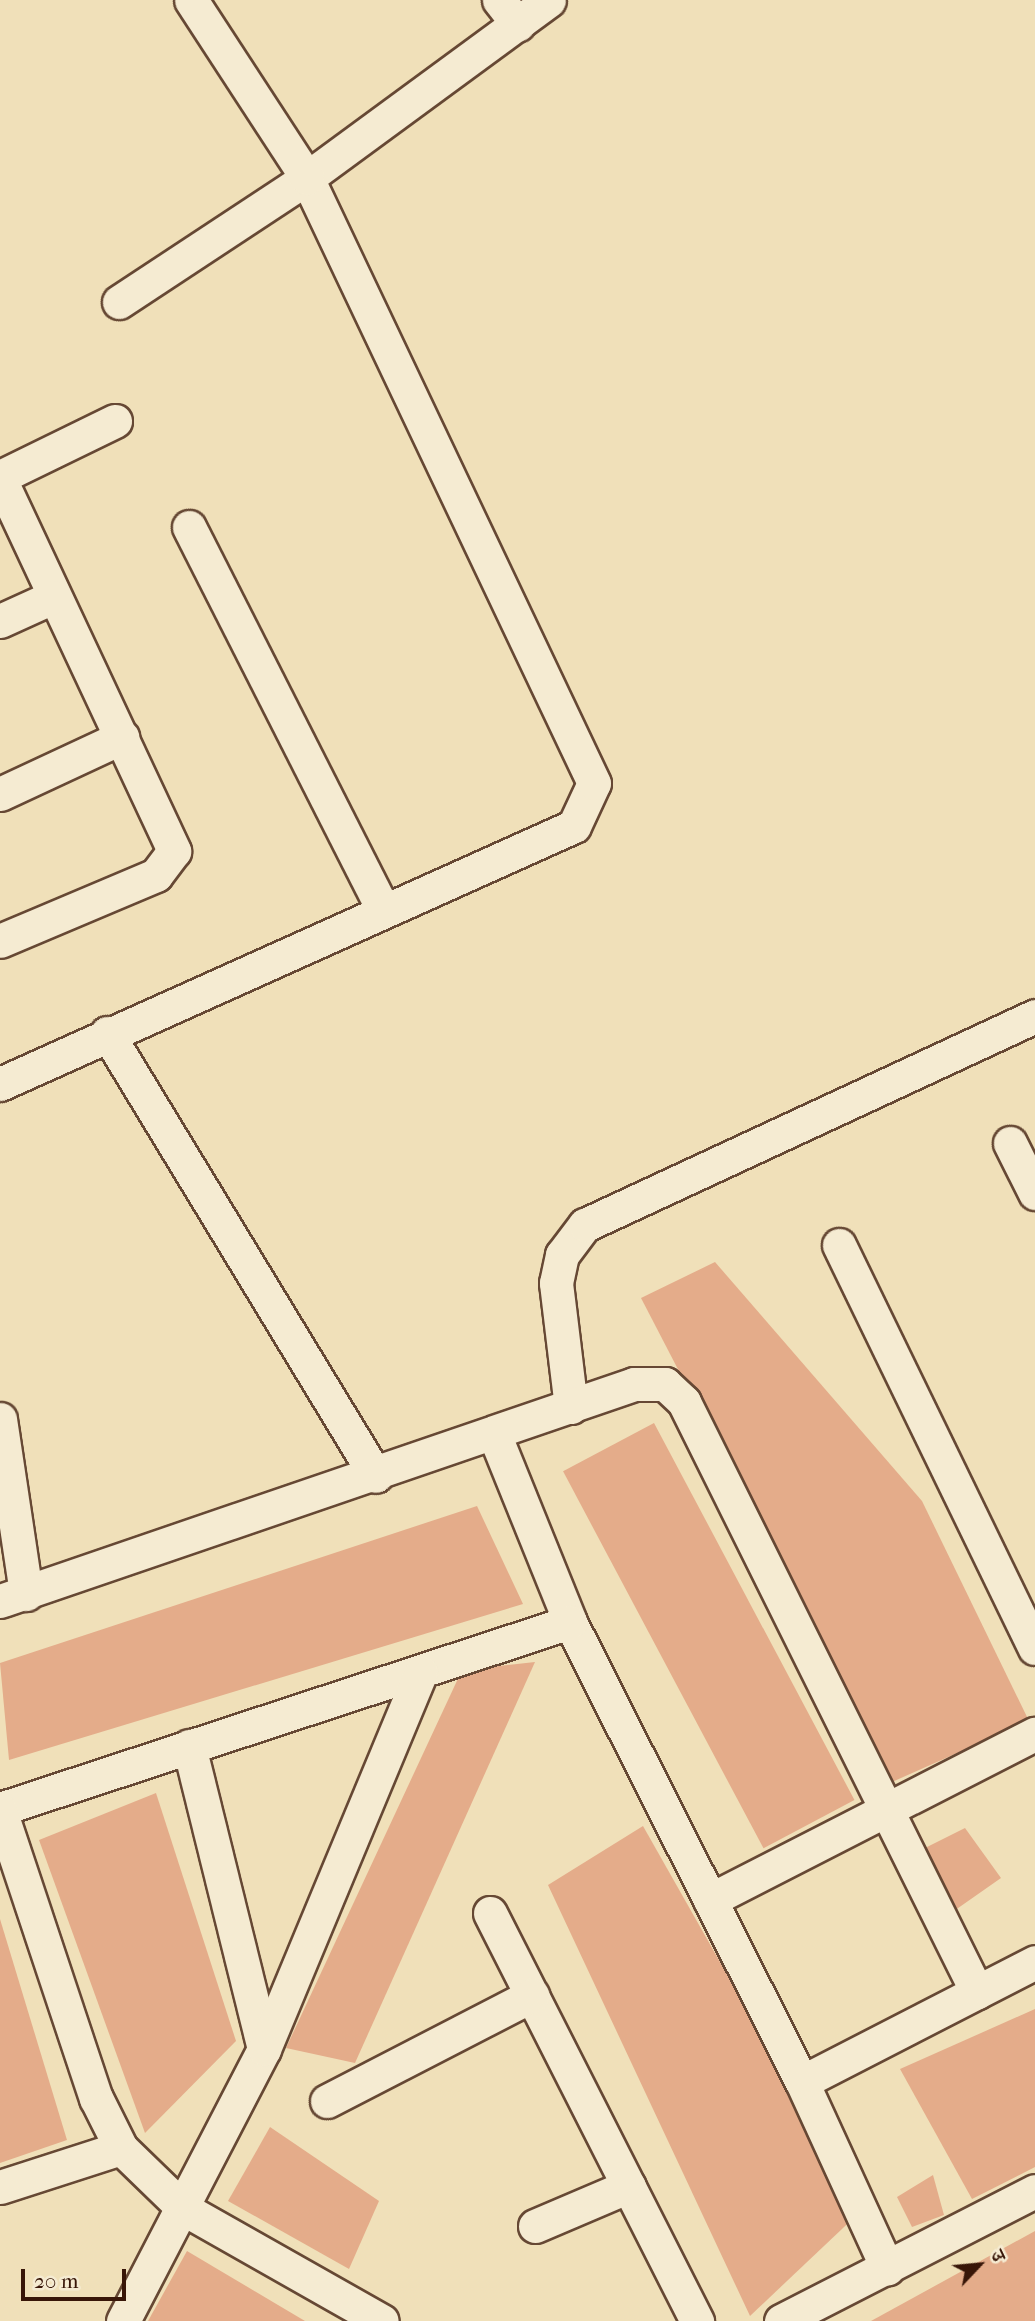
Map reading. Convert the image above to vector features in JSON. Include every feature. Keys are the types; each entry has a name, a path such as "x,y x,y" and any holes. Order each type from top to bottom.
{"street":[{"path":"0,1084 382,908 574,826 594,783 307,178 191,0"},
{"path":"119,302 307,178 508,12 549,0"},
{"path":"0,942 156,875 171,862 171,837 53,597 0,478 115,421"},
{"path":"189,527 382,908"},
{"path":"0,621 53,597"},
{"path":"0,794 122,737"},
{"path":"571,1407 556,1283 562,1255 585,1225 1035,1016"},
{"path":"107,1034 376,1476"},
{"path":"1010,1143 1035,1193"},
{"path":"839,1245 1027,1609 1035,1648"},
{"path":"0,1419 13,1598 654,1381 684,1402 977,1992"},
{"path":"495,1436 570,1622 802,2082 887,2268"},
{"path":"382,2321 184,2209 121,2148 96,2098 0,1810 570,1622"},
{"path":"123,2321 184,2209 264,2049 421,1672"},
{"path":"710,1900 1035,1734"},
{"path":"189,1746 264,2049"},
{"path":"490,1913 697,2321"},
{"path":"802,2082 1035,1962"},
{"path":"327,2101 532,1995"},
{"path":"0,2187 121,2148"},
{"path":"536,2226 629,2186"},
{"path":"781,2321 1035,2191"}],"building":[{"path":"715,1262 922,1501 1029,1721 892,1782 641,1298"},
{"path":"654,1423 854,1800 764,1848 563,1471"},
{"path":"477,1506 523,1604 9,1760 0,1663"},
{"path":"535,1662 355,2063 286,2048 462,1670"},
{"path":"156,1793 236,2041 145,2133 39,1840"},
{"path":"643,1826 861,2211 750,2316 548,1885"},
{"path":"965,1828 1001,1878 951,1913 925,1848"},
{"path":"0,1919 67,2140 0,2163"},
{"path":"1035,2009 1035,2167 972,2199 900,2069"},
{"path":"270,2127 379,2201 349,2269 228,2201"},
{"path":"933,2175 944,2215 912,2227 897,2197"},
{"path":"1035,2231 1035,2321 871,2321"},
{"path":"187,2251 305,2321 148,2321"}]}
